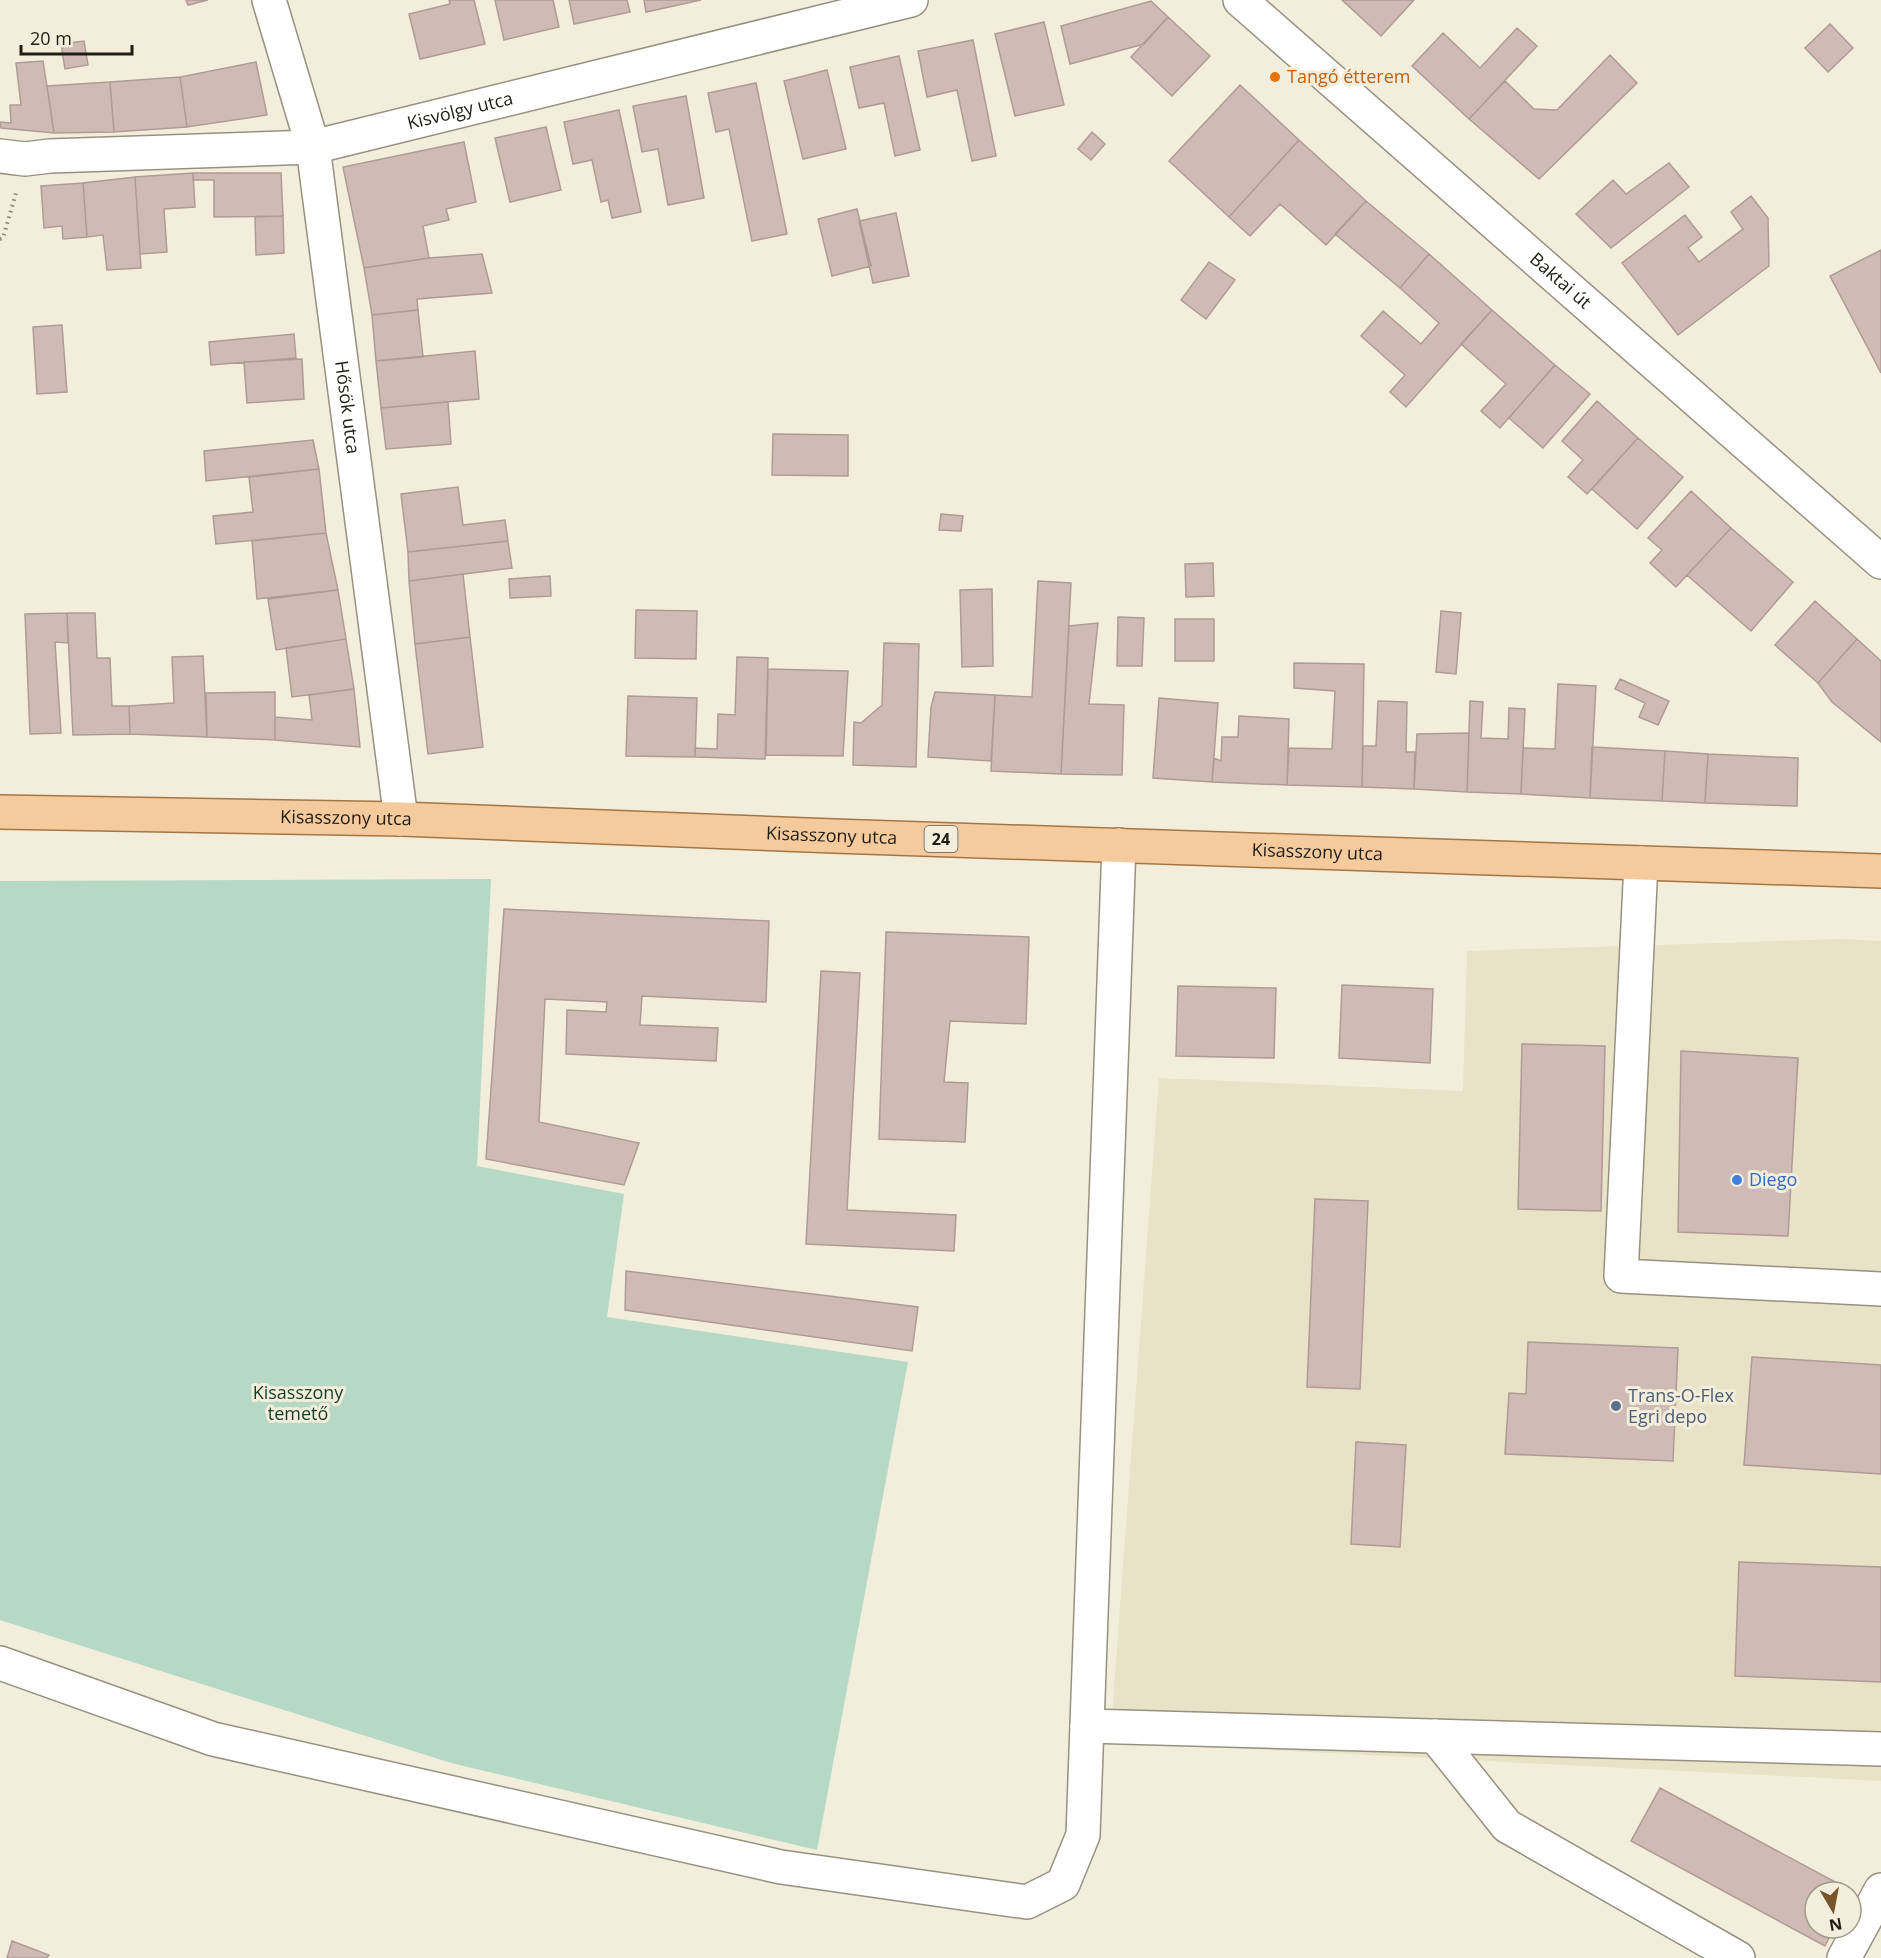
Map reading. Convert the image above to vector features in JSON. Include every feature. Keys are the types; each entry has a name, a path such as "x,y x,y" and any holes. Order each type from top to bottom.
{"main road":[{"name":"Kisasszony utca","path":"0,812 401,819 1881,871"}],"street":[{"name":"Hősök utca","path":"269,0 313,147 401,819"},
{"name":"Kisvölgy utca","path":"12,157 313,147 911,0"},
{"name":"Baktai út","path":"1240,0 1881,561"},
{"path":"0,1663 213,1739 781,1867 1027,1902 1063,1884 1083,1835 1119,845"},
{"path":"1641,863 1621,1276 1881,1289"},
{"path":"1087,1726 1881,1749"},
{"path":"1434,1736 1507,1827 1738,1958"},
{"path":"1844,1958 1881,1890"}],"path":[{"path":"0,239 3,238 12,157"}],"shaded area":[{"path":"1843,939 1881,941 1881,1781 1110,1742 1159,1078 1463,1091 1467,951"}],"green space":[{"name":"Kisasszony temető","path":"491,879 477,1166 624,1194 607,1317 908,1362 817,1850 451,1763 0,1620 0,881"}],"building":[{"path":"186,0 208,0 188,5"},
{"path":"449,0 474,0 485,44 420,59 409,14 450,4"},
{"path":"495,0 553,0 559,27 504,40"},
{"path":"569,0 627,0 630,12 574,24"},
{"path":"644,0 701,0 646,12"},
{"path":"1342,0 1414,0 1381,36"},
{"path":"1151,1 1168,17 1144,44 1070,64 1061,26"},
{"path":"1168,17 1210,56 1172,96 1131,57"},
{"path":"1044,22 1064,105 1015,116 995,34"},
{"path":"1830,24 1853,48 1828,72 1805,48"},
{"path":"1517,28 1537,46 1469,119 1412,66 1443,33 1480,68"},
{"path":"973,40 996,156 972,161 957,90 927,97 918,51"},
{"path":"84,41 88,65 65,69 61,44"},
{"path":"1610,55 1637,83 1539,179 1469,119 1505,81 1534,109 1557,110"},
{"path":"899,56 920,150 895,156 884,103 859,108 850,67"},
{"path":"43,61 54,133 1,128 0,122 11,123 10,105 21,105 16,63"},
{"path":"256,62 267,115 187,127 180,77"},
{"path":"827,70 846,149 803,159 784,81"},
{"path":"180,77 187,127 114,132 110,82"},
{"path":"110,82 114,132 54,133 47,86"},
{"path":"756,83 787,234 752,241 729,129 716,132 708,93"},
{"path":"1240,85 1299,140 1229,217 1169,161"},
{"path":"686,96 704,198 668,205 658,149 642,152 633,106"},
{"path":"619,110 641,212 612,218 608,200 601,202 592,160 573,164 564,122"},
{"path":"546,127 561,190 510,202 495,138"},
{"path":"1092,132 1105,144 1091,160 1078,149"},
{"path":"1299,140 1366,201 1326,245 1280,204 1250,236 1229,217"},
{"path":"464,142 476,202 446,209 449,220 423,226 429,258 364,268 343,167"},
{"path":"1669,163 1689,187 1611,248 1576,214 1613,180 1626,194"},
{"path":"193,173 195,207 164,209 167,252 140,254 135,177"},
{"path":"193,173 281,173 283,216 214,217 214,180 193,180"},
{"path":"135,177 141,268 107,270 103,235 87,237 83,183"},
{"path":"83,183 87,237 63,239 62,226 44,228 41,186"},
{"path":"1751,196 1768,218 1769,266 1678,335 1622,263 1685,215 1702,237 1688,248 1699,262 1743,229 1731,212"},
{"path":"1366,201 1429,254 1400,288 1335,234"},
{"path":"857,209 871,266 832,276 818,219"},
{"path":"896,213 909,276 873,283 859,221"},
{"path":"283,216 284,253 256,255 255,217"},
{"path":"1881,250 1881,373 1830,276"},
{"path":"482,254 492,293 417,299 418,310 372,315 364,268 429,258"},
{"path":"1429,254 1492,310 1406,407 1390,392 1405,375 1361,336 1383,311 1421,344 1439,323 1400,288"},
{"path":"1209,262 1235,280 1206,319 1181,300"},
{"path":"418,310 423,357 376,361 372,315"},
{"path":"1492,310 1555,365 1500,428 1481,411 1506,384 1461,344"},
{"path":"62,325 67,392 37,394 33,327"},
{"path":"294,334 296,358 211,365 209,342"},
{"path":"475,351 479,399 381,408 376,361"},
{"path":"302,359 304,399 247,403 244,362"},
{"path":"1555,365 1590,394 1543,448 1509,418"},
{"path":"1597,401 1638,438 1587,494 1568,477 1583,460 1562,441"},
{"path":"448,402 451,444 386,449 381,408"},
{"path":"773,434 848,435 848,476 772,475"},
{"path":"1638,438 1683,477 1637,529 1592,489"},
{"path":"313,440 319,469 206,481 204,451"},
{"path":"319,469 326,533 216,544 213,516 253,512 249,477"},
{"path":"458,487 463,525 505,520 508,541 408,552 401,494"},
{"path":"1691,491 1731,528 1676,587 1650,563 1662,550 1648,538"},
{"path":"941,514 963,516 961,531 939,530"},
{"path":"1731,528 1793,582 1751,631 1687,575"},
{"path":"326,533 338,590 257,599 252,541"},
{"path":"508,541 512,568 409,581 408,552"},
{"path":"1213,563 1214,596 1186,597 1185,564"},
{"path":"463,574 470,637 415,644 409,581"},
{"path":"550,576 551,596 510,598 509,579"},
{"path":"1038,581 1071,583 1061,774 991,771 995,695 1032,697"},
{"path":"992,589 993,666 962,667 960,590"},
{"path":"338,590 346,639 276,650 268,599"},
{"path":"1815,601 1857,639 1818,683 1775,645"},
{"path":"636,610 697,611 696,659 635,658"},
{"path":"1441,611 1461,613 1456,674 1436,672"},
{"path":"67,613 68,643 55,642 61,733 30,734 25,614"},
{"path":"67,613 95,613 97,658 110,658 112,706 129,706 130,734 73,735"},
{"path":"1118,617 1144,618 1142,666 1117,666"},
{"path":"1175,619 1214,619 1214,661 1175,661"},
{"path":"1098,623 1089,704 1124,705 1122,775 1061,774 1069,626"},
{"path":"470,637 483,747 428,754 415,644"},
{"path":"346,639 354,689 292,697 286,648"},
{"path":"1857,639 1881,661 1881,742 1832,702 1818,683"},
{"path":"884,643 919,644 916,767 853,765 854,722 861,723 882,705"},
{"path":"203,656 207,737 130,734 129,706 174,703 172,657"},
{"path":"737,657 768,658 765,759 695,757 695,748 717,749 718,714 735,715"},
{"path":"1294,663 1364,664 1362,787 1287,785 1289,748 1332,749 1335,691 1294,688"},
{"path":"768,669 848,671 843,756 766,755"},
{"path":"1620,679 1669,701 1658,725 1639,717 1645,703 1615,689"},
{"path":"1558,684 1596,686 1590,798 1521,794 1523,748 1555,749"},
{"path":"354,689 360,747 275,740 275,717 312,720 309,695"},
{"path":"275,692 275,740 207,737 206,693"},
{"path":"935,692 995,695 991,761 928,757 931,707"},
{"path":"628,696 697,698 695,757 626,756"},
{"path":"1159,698 1218,703 1212,782 1153,778"},
{"path":"1378,701 1407,702 1406,752 1415,752 1414,789 1362,787 1363,746 1376,746"},
{"path":"1470,701 1483,702 1481,738 1508,739 1509,708 1525,709 1521,794 1467,792"},
{"path":"1239,716 1289,719 1287,785 1212,782 1214,758 1221,761 1222,737 1238,737"},
{"path":"1469,733 1467,792 1414,789 1417,734"},
{"path":"1592,747 1665,751 1662,801 1590,798"},
{"path":"1665,751 1708,754 1705,803 1662,801"},
{"path":"1708,754 1798,758 1797,806 1705,803"},
{"path":"504,909 769,921 766,1002 642,996 640,1025 718,1028 716,1061 566,1054 567,1010 606,1012 607,1002 545,999 539,1122 639,1143 624,1185 486,1159"},
{"path":"886,932 1029,937 1026,1024 950,1021 944,1082 968,1083 965,1142 879,1139"},
{"path":"821,971 860,973 847,1210 956,1215 954,1251 806,1244"},
{"path":"1342,985 1433,989 1430,1063 1339,1058"},
{"path":"1178,986 1276,988 1274,1058 1176,1056"},
{"path":"1522,1044 1605,1046 1601,1211 1518,1209"},
{"path":"1681,1051 1798,1058 1788,1236 1678,1232"},
{"path":"1315,1199 1368,1201 1360,1389 1307,1387"},
{"path":"626,1271 918,1307 912,1351 625,1310"},
{"path":"1528,1342 1678,1348 1673,1461 1505,1454 1509,1393 1526,1394"},
{"path":"1752,1357 1881,1365 1881,1474 1744,1465"},
{"path":"1356,1442 1406,1445 1400,1547 1351,1544"},
{"path":"1739,1562 1881,1567 1881,1682 1735,1676"},
{"path":"1660,1788 1832,1880 1803,1880 1803,1934 1631,1841"},
{"path":"1814,1940 1828,1940 1825,1946"},
{"path":"12,1941 49,1955 47,1958 7,1958"}],"place":[{"name":"Tangó étterem","path":"1275,77"},
{"name":"Diego","path":"1737,1180"},
{"name":"Trans-O-Flex Egri depo","path":"1616,1406"}]}
